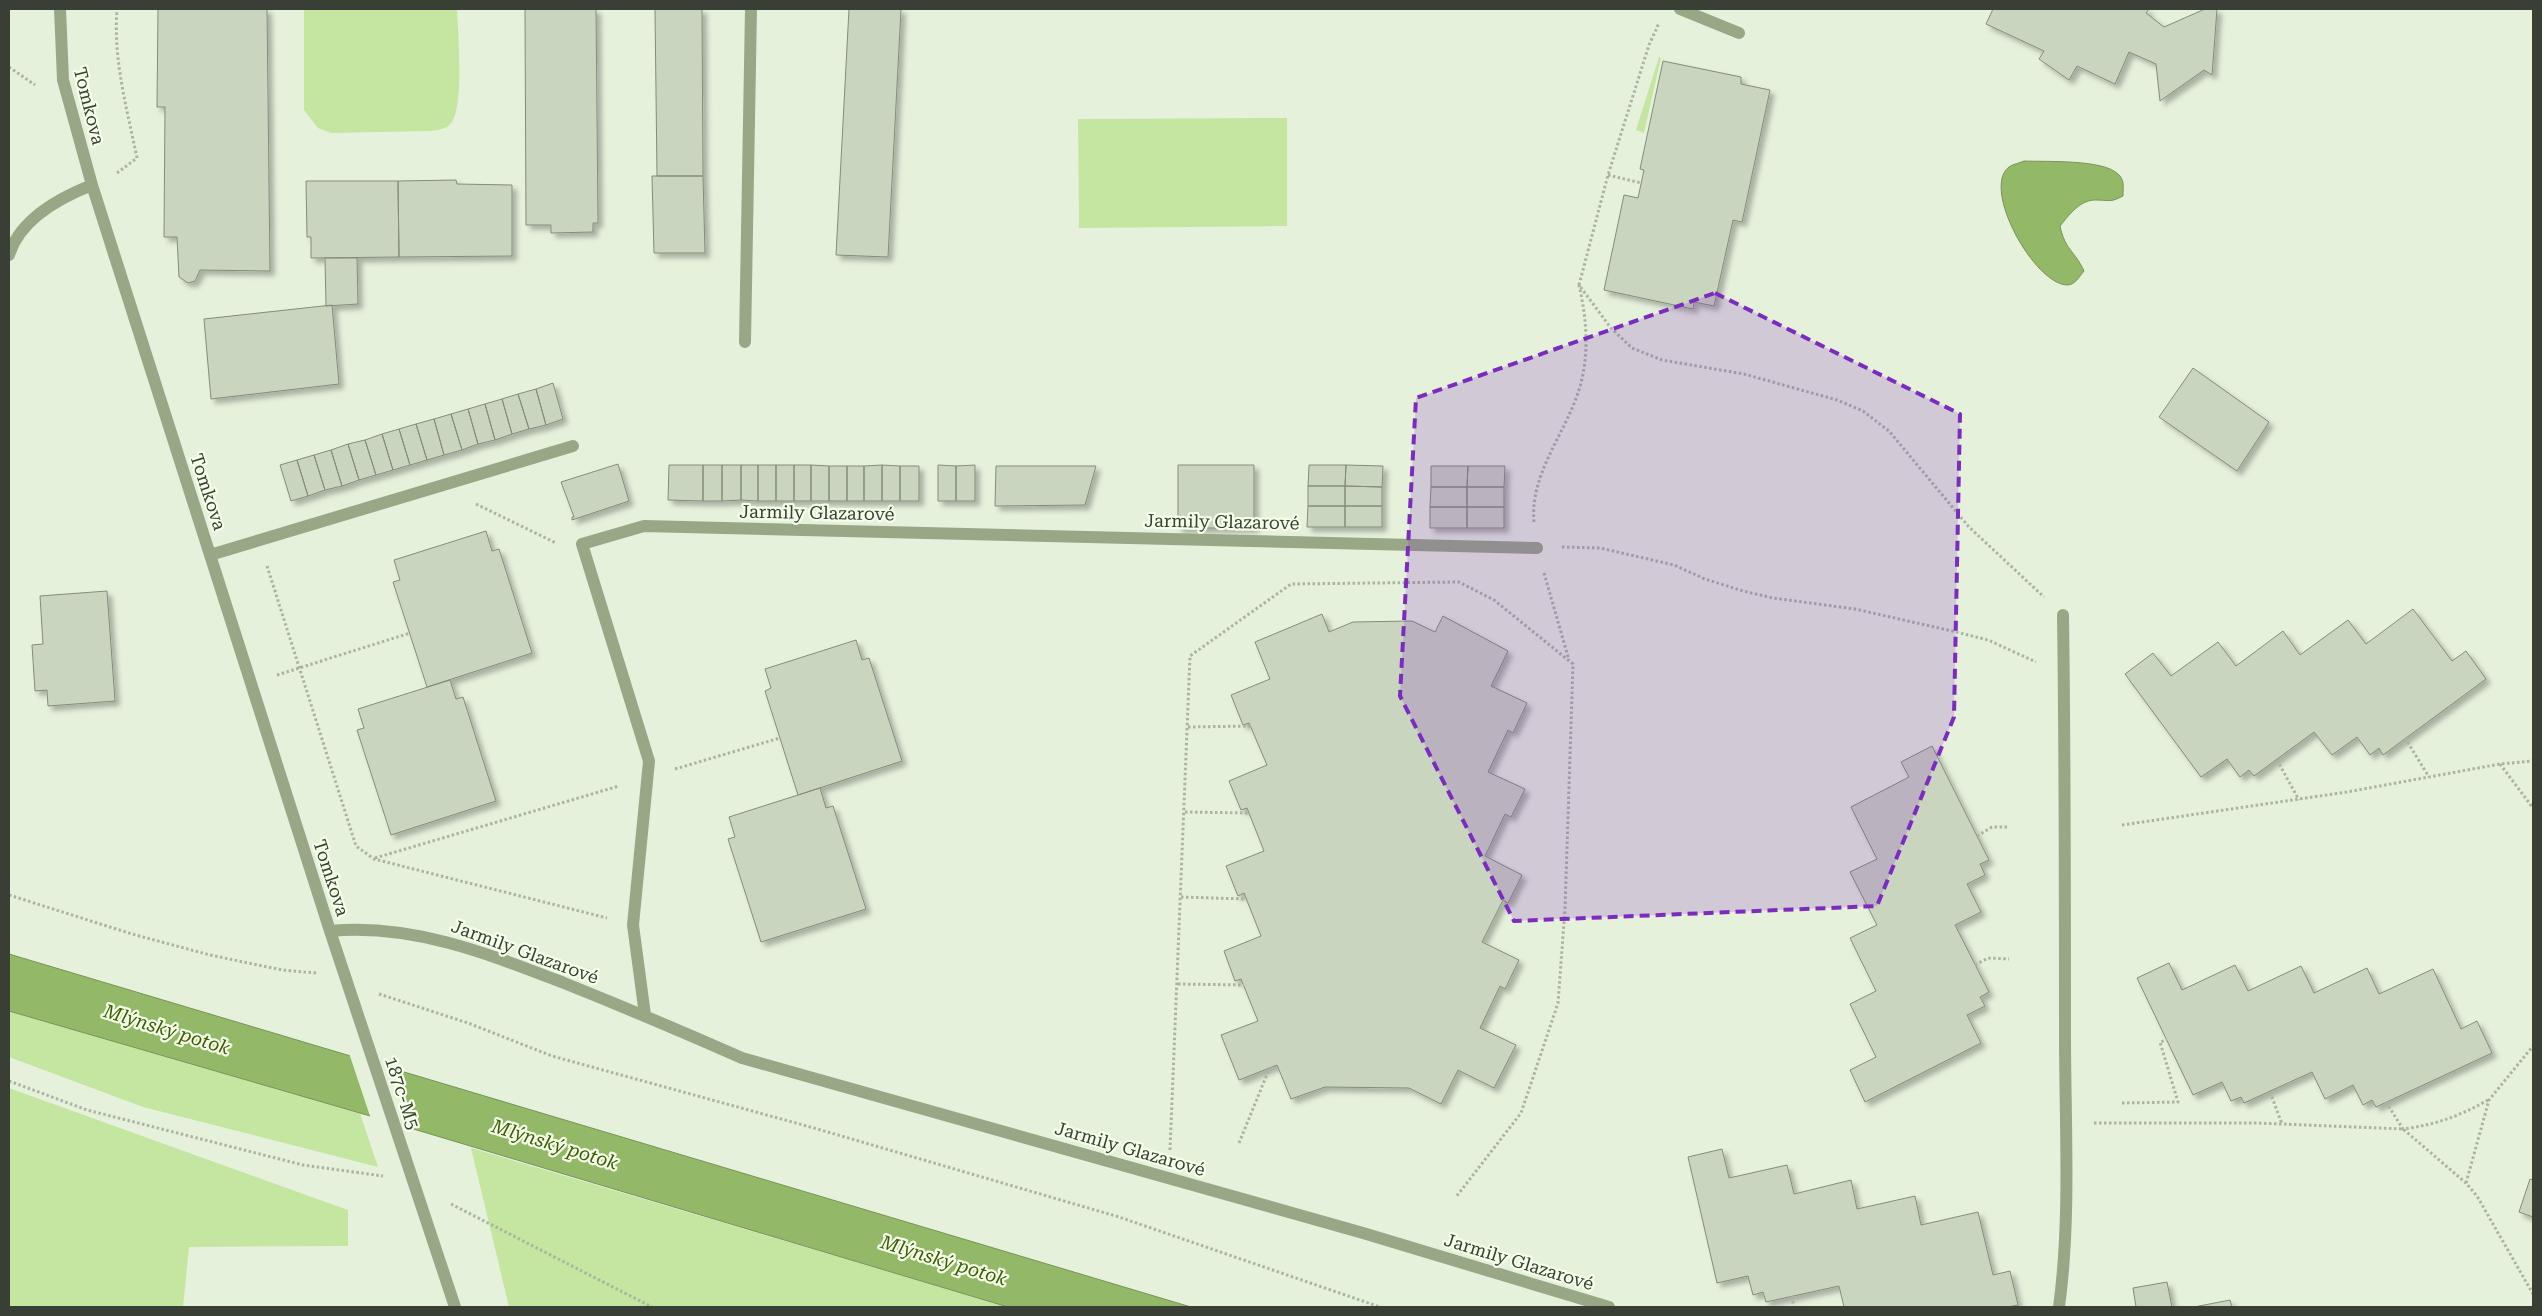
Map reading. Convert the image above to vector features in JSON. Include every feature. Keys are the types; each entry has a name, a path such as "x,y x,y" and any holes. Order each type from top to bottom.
{"street":[{"name":"Tomkova","path":"60,9 62,80 92,185 250,683 361,1024"},
{"path":"745,342 751,9"},
{"path":"1680,9 1739,33"},
{"path":"9,255 17,237 37,216 60,200 92,185"},
{"path":"210,555 573,446"},
{"name":"Jarmily Glazarové","path":"586,557 582,544 644,526 1536,548"},
{"path":"586,557 649,761 633,924 645,1015"},
{"path":"2059,1307 2065,1232 2066,1124 2063,614"},
{"name":"Jarmily Glazarové","path":"330,931 375,929 423,935 495,956 645,1015 742,1058 1363,1233 1609,1307"},
{"name":"187c-M5","path":"361,1024 455,1307"}],"path":[{"path":"112,176 137,158 120,75 117,39 118,9"},
{"path":"1569,660 1536,548 1533,507 1540,476 1576,400 1587,350 1586,314 1579,285 1608,175 1649,45 1661,18"},
{"path":"1608,175 1640,183"},
{"path":"1579,285 1612,328 1632,348 1662,360 1744,374 1837,400 1863,411 1889,431 1969,527 2063,614"},
{"path":"466,507 476,504 586,557"},
{"path":"1536,548 1600,548 1674,565 1705,579 1743,591 1773,598 1855,609 1988,640 2037,662 2064,671"},
{"path":"266,562 356,846 374,859 633,924"},
{"path":"268,568 277,565"},
{"path":"1168,1178 1178,984 1190,656 1291,584 1459,582 1494,600 1573,664 1565,909 1558,1003 1521,1112 1456,1196"},
{"path":"250,683 410,633"},
{"path":"1188,727 1251,726"},
{"path":"374,859 780,738"},
{"path":"2406,738 2429,777"},
{"path":"2277,760 2299,800"},
{"path":"2122,825 2299,800 2500,764 2533,761"},
{"path":"2500,764 2533,808"},
{"path":"1185,812 1249,813"},
{"path":"1976,836 1992,827 2009,827"},
{"path":"9,895 132,934 210,955 282,970 325,975"},
{"path":"1181,897 1246,899"},
{"path":"1975,965 1988,958 2009,959"},
{"path":"1178,984 1244,985"},
{"path":"383,995 468,1023 552,1056 814,1128 1119,1217 1380,1307"},
{"path":"2122,1103 2178,1102 2160,1042 2167,1040"},
{"path":"2066,1124 2282,1124 2403,1129 2430,1126 2461,1116 2489,1100 2533,1046"},
{"path":"1239,1143 1270,1067"},
{"path":"9,1081 86,1110 303,1165 412,1179 652,1307"},
{"path":"2270,1092 2282,1124"},
{"path":"2466,1183 2489,1100"},
{"path":"2386,1102 2403,1129 2466,1183 2477,1196 2533,1294"},
{"path":"1793,1296 1794,1307"}],"highlighted area":[{"path":"1715,293 1960,414 1954,717 1877,906 1514,921 1400,696 1416,398"}],"shaded area":[{"path":"304,9 457,9 459,84 456,113 452,122 445,128 431,131 331,133 318,128 304,110"},
{"path":"1659,57 1661,58 1644,133 1636,130"},
{"path":"1287,118 1287,226 1079,228 1078,119"},
{"path":"9,1011 360,1113 378,1167 143,1107 9,1057"},
{"path":"9,1088 348,1210 348,1246 189,1247 183,1307 9,1307"},
{"path":"471,1148 1008,1307 509,1307"}],"water":[{"path":"2024,161 2073,162 2100,166 2111,169 2122,179 2123,196 2112,200 2095,200 2084,203 2075,209 2060,226 2067,246 2084,271 2070,285 2054,281 2040,269 2027,253 2006,213 2002,194 2002,178 2009,167"},
{"name":"Mlýnský potok","path":"9,954 1191,1307 1008,1307 360,1113 9,1011"}],"pier":[{"path":"349,1053 393,1067 415,1133 371,1119"}],"building":[{"path":"158,9 267,9 270,271 200,270 195,281 188,283 179,277 177,237 164,237 165,107 157,107"},
{"path":"525,9 596,9 598,223 593,223 593,232 551,233 551,225 526,225"},
{"path":"655,9 702,9 703,176 657,176"},
{"path":"849,9 901,9 888,257 836,255"},
{"path":"1993,9 2149,9 2146,13 2164,27 2205,9 2217,9 2212,75 2204,70 2160,101 2156,64 2129,52 2115,84 2077,66 2069,80 2039,59 2044,51 1986,24"},
{"path":"1663,61 1741,77 1741,84 1770,90 1742,222 1733,220 1714,306 1694,302 1693,309 1604,290 1624,195 1638,198 1644,170 1640,169"},
{"path":"652,176 703,176 705,253 654,253"},
{"path":"456,180 457,184 512,185 512,256 399,257 398,181"},
{"path":"306,181 398,181 399,257 311,258 311,237 307,237"},
{"path":"325,258 357,258 358,304 326,306"},
{"path":"332,305 339,384 211,399 204,319"},
{"path":"2193,368 2269,422 2237,471 2159,417"},
{"path":"553,383 563,419 546,425 536,389"},
{"path":"536,389 546,425 529,429 518,394"},
{"path":"518,394 529,429 512,434 502,399"},
{"path":"502,399 512,434 495,440 485,404"},
{"path":"485,404 495,440 478,444 468,409"},
{"path":"468,409 478,444 462,450 451,414"},
{"path":"451,414 462,450 444,455 434,419"},
{"path":"434,419 444,455 427,460 416,424"},
{"path":"416,424 427,460 410,465 399,429"},
{"path":"399,429 410,465 393,470 382,434"},
{"path":"382,434 393,470 376,475 365,440"},
{"path":"365,440 376,475 359,480 348,444"},
{"path":"348,444 359,480 342,486 331,450"},
{"path":"331,450 342,486 325,490 314,455"},
{"path":"314,455 325,490 308,496 297,460"},
{"path":"297,460 308,496 291,501 280,465"},
{"path":"618,464 629,501 572,520 572,517 574,517 561,482"},
{"path":"669,465 703,465 703,501 668,500"},
{"path":"703,465 722,465 722,501 703,501"},
{"path":"722,465 741,465 741,500 722,501"},
{"path":"741,465 758,465 758,501 741,500"},
{"path":"758,465 776,465 776,501 758,501"},
{"path":"776,465 794,465 794,501 776,501"},
{"path":"794,465 811,465 811,501 794,501"},
{"path":"811,465 829,466 829,501 811,501"},
{"path":"882,465 900,466 900,501 882,501"},
{"path":"882,465 882,501 864,501 864,466"},
{"path":"938,465 956,466 956,501 938,501"},
{"path":"975,465 975,501 956,501 956,466"},
{"path":"1178,465 1254,465 1254,528 1178,528"},
{"path":"1309,465 1346,465 1345,486 1308,486"},
{"path":"1346,465 1383,466 1382,487 1345,486"},
{"path":"829,466 847,466 847,501 829,501"},
{"path":"847,466 864,466 864,501 847,501"},
{"path":"900,466 919,466 919,501 900,501"},
{"path":"996,466 1096,466 1085,505 995,506"},
{"path":"1431,466 1468,466 1467,487 1431,487"},
{"path":"1468,466 1505,466 1504,487 1467,487"},
{"path":"1308,486 1345,486 1345,506 1308,506"},
{"path":"1345,486 1382,487 1382,506 1345,506"},
{"path":"1431,487 1467,487 1467,507 1430,507"},
{"path":"1467,487 1504,487 1504,507 1467,507"},
{"path":"1308,506 1345,506 1345,527 1307,527"},
{"path":"1345,506 1382,506 1382,527 1345,527"},
{"path":"1430,507 1467,507 1467,528 1430,528"},
{"path":"1467,507 1504,507 1504,528 1467,528"},
{"path":"486,531 492,551 499,549 532,653 427,687 393,582 400,580 394,560"},
{"path":"107,591 115,701 48,706 47,690 35,691 32,645 43,644 40,596"},
{"path":"2413,609 2452,661 2466,651 2486,679 2383,755 2379,748 2370,755 2357,737 2332,755 2314,732 2254,776 2249,770 2240,777 2227,759 2201,777 2125,674 2153,653 2171,676 2218,642 2236,666 2283,631 2300,655 2348,620 2366,644"},
{"path":"1322,614 1329,632 1353,622 1412,621 1435,632 1443,616 1508,651 1491,686 1527,703 1513,733 1508,730 1488,772 1525,789 1511,817 1505,814 1485,856 1522,875 1508,903 1503,900 1482,942 1519,960 1505,989 1500,986 1480,1028 1516,1045 1494,1088 1458,1070 1441,1104 1409,1088 1325,1087 1291,1099 1277,1065 1239,1080 1221,1035 1258,1021 1241,979 1235,981 1224,951 1261,936 1244,893 1238,896 1226,866 1264,851 1247,808 1241,810 1229,781 1267,765 1249,723 1243,725 1231,695 1270,679 1255,642"},
{"path":"856,640 862,660 869,658 902,761 798,795 765,691 771,688 765,669"},
{"path":"450,680 456,699 463,697 496,801 391,835 357,730 364,728 358,709"},
{"path":"1932,746 1989,860 1980,864 1985,875 1967,884 1981,912 1955,925 1989,992 1980,997 1985,1006 1967,1015 1981,1043 1865,1102 1850,1070 1876,1057 1850,1004 1876,991 1850,938 1877,925 1850,872 1877,859 1851,807 1909,777 1901,762"},
{"path":"820,788 826,808 833,806 866,909 761,942 728,839 735,837 729,817"},
{"path":"2169,963 2182,990 2235,965 2248,991 2301,966 2314,993 2367,968 2379,994 2433,969 2461,1029 2477,1021 2492,1053 2376,1107 2372,1100 2363,1105 2353,1085 2325,1099 2312,1072 2244,1103 2241,1097 2231,1101 2222,1082 2193,1095 2137,978"},
{"path":"1722,1149 1729,1178 1787,1165 1794,1194 1851,1180 1857,1209 1915,1196 1921,1225 1978,1212 1993,1275 2010,1271 2018,1305 2008,1307 1844,1307 1839,1286 1766,1302 1763,1292 1753,1295 1748,1276 1717,1283 1688,1157"},
{"path":"2530,1179 2533,1180 2533,1217 2519,1212"},
{"path":"2167,1282 2172,1307 2136,1307 2133,1288"},
{"path":"2230,1300 2232,1307 2194,1307"}]}
